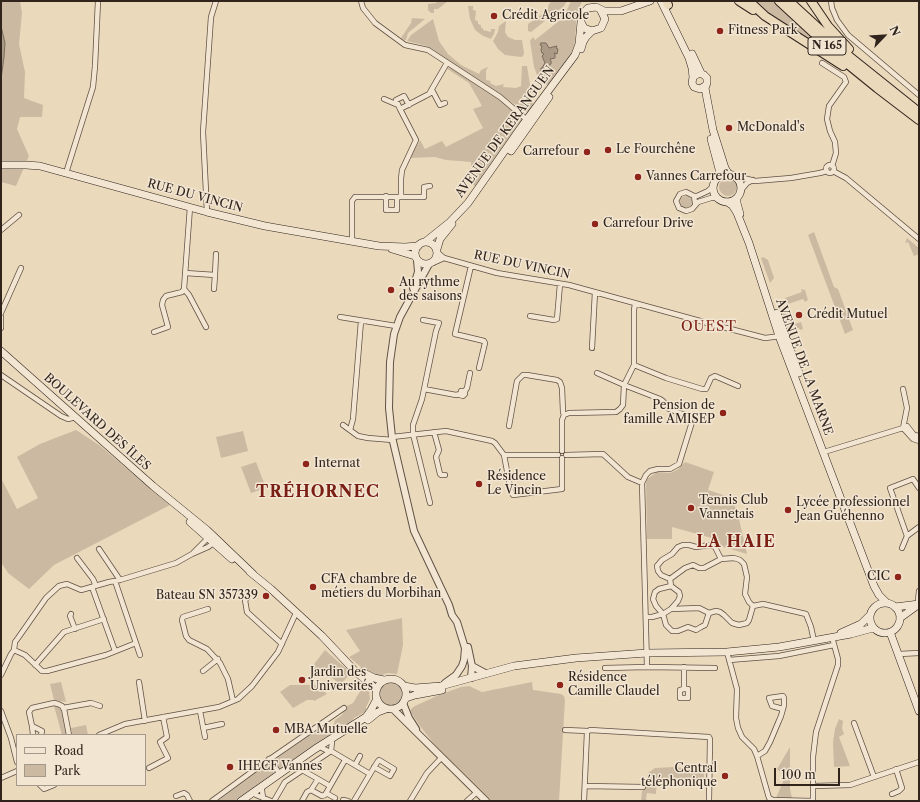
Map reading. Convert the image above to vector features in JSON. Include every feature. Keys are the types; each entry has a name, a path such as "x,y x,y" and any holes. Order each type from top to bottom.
{"highway":[{"path":"739,1 759,14 765,16"},
{"path":"749,1 765,16 836,61 870,87 877,88"},
{"name":"N 165","path":"780,1 820,40 877,88 919,120"},
{"name":"N 165","path":"789,1 832,42 919,112"},
{"path":"811,1 836,35 871,69 875,78"}],"main road":[{"path":"586,1 585,9 581,15 581,22 584,28 592,31 601,28 604,23 621,11 650,1"},
{"path":"665,2 701,74 706,78 707,82 705,86 714,138 725,168 728,173 736,176 742,189 738,198 734,200 727,202 717,198 713,190 713,186 719,176 719,169 711,142 706,109 698,89 693,85 692,68 689,58 665,2"},
{"path":"585,9 597,6 621,11"},
{"path":"597,6 604,16 604,23"},
{"name":"AVENUE DE KERANGUEN","path":"425,242 450,222 468,203 526,119 575,55 579,44 581,22"},
{"name":"AVENUE DE KERANGUEN","path":"437,250 440,239 452,224 472,205 492,179 580,53 583,42 592,31"},
{"path":"693,77 697,74 701,74"},
{"path":"698,89 705,86"},
{"name":"RUE DU VINCIN","path":"1,165 26,164 40,166 207,212 264,226 385,246 418,246"},
{"path":"719,176 728,173"},
{"name":"AVENUE DE LA MARNE","path":"738,198 737,203 743,223 782,335"},
{"name":"AVENUE DE LA MARNE","path":"727,202 732,205 737,213 749,243 855,529 857,541 874,586 879,595 887,603"},
{"path":"425,242 432,244 437,250 437,257 431,263 423,264 416,258 416,249 425,242"},
{"name":"RUE DU VINCIN","path":"385,246 416,258"},
{"name":"BOULEVARD DES ÎLES","path":"1,351 253,574 376,690"},
{"name":"AVENUE DE LA MARNE","path":"874,586 874,606"},
{"path":"833,641 861,624 869,616 874,606 882,603 887,603 895,607 898,610 900,618 897,627 890,632 881,633 873,628 869,620 869,616"},
{"path":"895,607 919,604"},
{"path":"900,618 919,604"},
{"path":"246,801 322,748 362,724 377,713 397,708 415,695 442,691 535,665 576,658 647,653 727,652 779,648 814,642 833,641 873,628"},
{"path":"890,632 919,711"},
{"name":"BOULEVARD DES ÎLES","path":"346,661 367,675 384,680"},
{"path":"404,686 415,688 434,687 514,666 535,665"},
{"path":"462,685 471,678"},
{"path":"390,709 379,703 377,699 376,690 384,680 393,679 400,681 404,686 406,694 405,701"},
{"path":"241,801 259,793 280,774 315,749 366,717 377,699"}],"street":[{"path":"66,173 92,87 98,1"},
{"path":"207,212 203,132 212,17 216,1"},
{"path":"361,1 366,12 374,23 405,45 428,50 500,97 526,119"},
{"path":"832,1 832,8 837,20 848,35 919,94"},
{"path":"384,99 399,107 409,105 429,94 447,63"},
{"path":"822,63 844,77 846,82 829,106 827,119 836,153 832,166 834,168 833,172"},
{"path":"432,90 440,105 445,103"},
{"path":"386,196 386,210 397,210 402,170 416,140 396,100 404,96 409,105"},
{"path":"827,171 827,166 832,166"},
{"path":"736,176 753,180 791,178 827,171 829,173 833,172 846,178 919,240"},
{"path":"742,189 747,183 753,180"},
{"path":"352,241 353,198 358,196 424,197 424,187 430,186"},
{"path":"694,196 708,191 713,186"},
{"path":"683,192 689,192 694,196 695,203 692,209 686,211 679,208 676,204 678,196 683,192"},
{"path":"695,203 711,198 717,198"},
{"path":"190,207 184,289 189,295 206,327"},
{"path":"1,230 19,215"},
{"name":"RUE DU VINCIN","path":"437,250 444,258 497,273 595,292 765,338 782,335"},
{"path":"214,289 216,254"},
{"path":"410,298 418,272 416,258"},
{"path":"444,258 431,263 423,273 396,326 390,362 389,408 392,439 414,531 449,605 456,614 456,620 467,642 472,666 471,678"},
{"path":"471,266 455,333 484,341 485,343 479,368"},
{"path":"1,313 22,268"},
{"path":"185,273 215,276"},
{"path":"530,316 554,320 557,319 560,284"},
{"path":"154,332 168,327 162,300 166,296 182,292 184,289"},
{"path":"592,348 595,292"},
{"path":"564,415 569,413 616,412 620,409 626,379 632,372 634,365 635,304"},
{"path":"1,317 1,328"},
{"path":"340,317 396,326"},
{"path":"423,320 440,324 436,331 424,389 413,425 413,434 430,503"},
{"path":"350,430 353,419 361,321"},
{"path":"634,365 666,378 702,389 706,389 711,378 715,376 738,386"},
{"path":"424,389 456,395 462,393 467,388 470,373"},
{"path":"597,373 624,386 660,399 669,409 688,416 692,420 683,455 679,464 670,469 656,469 650,471 642,483 647,667"},
{"path":"343,425 358,436 368,438 392,439 413,434 451,432 488,439 495,443 504,455 511,492 513,495 562,489 562,420 564,415 562,388 560,382 557,380 527,374 519,377 509,426"},
{"path":"1,375 61,416 68,419 76,417"},
{"path":"903,389 907,408 903,428"},
{"path":"825,451 907,426 914,434 919,436"},
{"path":"903,428 913,439 919,441"},
{"path":"434,432 439,450 436,457 440,474 441,476 446,475"},
{"path":"504,455 603,454 607,456 628,477 642,483"},
{"path":"907,536 890,488 913,479 919,488"},
{"path":"902,548 907,536 919,527"},
{"path":"1,675 14,650 15,642 46,598 59,586 67,584 80,590 117,581 176,563 213,539"},
{"path":"192,554 213,539"},
{"path":"670,579 661,575 658,571 658,566 662,560 684,545 696,547 710,545 715,547 721,559"},
{"path":"99,549 117,581 140,655"},
{"path":"77,558 93,579 115,651"},
{"path":"670,579 690,565 704,568 721,559 734,558 740,560 744,564 747,577 745,594 746,598 753,606"},
{"path":"646,617 663,614 671,609 680,596 679,592 671,586 670,579"},
{"path":"671,586 659,589 653,596 653,599 656,606 663,614 666,625 672,631 688,627 696,630 705,625 709,613"},
{"path":"919,591 919,604"},
{"path":"247,598 245,601 247,612 282,644"},
{"path":"753,606 763,604 806,614 809,618 814,642"},
{"path":"671,609 699,608 709,613 716,611 720,612 735,625 744,625 750,620 753,606"},
{"path":"208,609 183,617 182,620 186,636 188,639 207,649 218,660 228,679 233,701"},
{"path":"101,734 118,726 219,707 233,701 244,694 252,686 282,644 296,613"},
{"path":"72,614 70,616 75,629"},
{"path":"35,665 64,632 104,619"},
{"path":"434,687 447,683 453,679 462,666 465,648 460,629"},
{"path":"727,652 729,660 737,689 736,718 738,728 742,737 754,749 770,800 813,801 813,758 816,732 838,665 833,641 779,656 729,660"},
{"path":"14,650 25,655 42,671 47,671 74,665 136,643"},
{"path":"899,654 919,653"},
{"path":"202,671 218,660"},
{"path":"472,666 485,674"},
{"path":"684,667 684,689"},
{"path":"605,668 714,668"},
{"path":"138,682 145,721"},
{"path":"405,701 412,723 423,738"},
{"path":"33,734 29,712 32,708 54,703 63,708 69,734"},
{"path":"63,708 91,703 100,706"},
{"path":"212,801 269,759 344,708"},
{"path":"390,709 423,738 486,801"},
{"path":"757,756 765,751 770,742 783,709"},
{"path":"200,711 205,737"},
{"path":"1,712 11,738 16,758"},
{"path":"149,768 168,758 160,742 167,738 163,717"},
{"path":"854,723 874,777"},
{"path":"203,728 222,724"},
{"path":"32,726 42,730 41,734"},
{"path":"565,730 709,737 709,801"},
{"path":"584,801 588,731"},
{"path":"331,751 332,742"},
{"path":"322,748 328,752 331,751 370,774"},
{"path":"259,793 273,801 285,782 331,751"},
{"path":"355,765 360,756"},
{"path":"410,801 427,773 442,757"},
{"path":"269,759 280,774"},
{"path":"311,790 322,796 325,795 345,760"},
{"path":"813,786 848,786 919,762"},
{"path":"354,801 374,768"},
{"path":"892,794 900,791 902,788 896,769"},
{"path":"302,770 330,786"},
{"path":"1,778 16,772"},
{"path":"302,801 307,792 311,790 318,779"},
{"path":"41,786 44,789 52,786"},
{"path":"585,786 643,787"},
{"path":"467,801 477,792"},
{"path":"176,796 184,793 190,801"},
{"path":"326,793 335,798"}],"green space":[{"path":"1,1 20,1 22,13 19,44 25,72 24,98 43,105 42,117 20,117 17,129 29,156 16,186 1,182 1,79 5,43 1,26"},
{"path":"438,1 448,1 438,9 434,9 434,13 431,13 428,10 428,4 436,3"},
{"path":"552,1 567,1 564,6 531,32 528,31 528,24 547,11 549,4"},
{"path":"571,1 582,1 577,13 574,50 550,85 542,84 534,67 530,41 533,37 535,40 559,21 558,18 567,10"},
{"path":"732,1 773,1 826,50 825,58"},
{"path":"468,6 473,6 473,10 476,11 475,20 478,21 478,24 481,25 483,30 491,32 491,29 495,29 491,39 483,36 475,30 470,19"},
{"path":"412,18 425,19 408,33 406,40 404,40 401,38 411,23"},
{"path":"433,19 439,41 448,54 461,65 479,74 481,70 488,67 486,71 486,80 491,81 490,83 496,86 504,84 503,87 516,88 521,86 522,66 527,66 533,103 533,107 528,113 427,46 407,41 411,35"},
{"path":"506,21 505,32 508,37 515,40 522,40 524,53 521,57 505,55 498,49 493,41 498,32 499,26"},
{"path":"452,67 501,100 522,119 476,187 472,184 471,162 446,160 435,157 410,158 420,140 425,149 442,141 446,147 483,128 473,109 482,106 469,83 446,68"},
{"path":"724,178 732,178 737,183 735,194 732,196 724,196 719,191 719,183"},
{"path":"684,196 688,196 692,202 688,208 684,208 680,204 680,200"},
{"path":"814,232 834,287 838,289 853,330 845,334 808,235"},
{"path":"907,238 919,248 919,254 914,256 908,242 905,243"},
{"path":"763,257 768,260 774,278 770,283 761,258"},
{"path":"801,289 805,290 808,300 805,302 803,299 788,304 785,298 802,292"},
{"path":"781,312 786,312 791,325 801,322 803,329 800,330 799,328 792,330 792,332 788,332"},
{"path":"76,430 99,445 170,505 54,565 29,589 8,573 1,562 1,478 17,509 38,498 17,457 40,444"},
{"path":"243,431 248,451 221,458 216,437"},
{"path":"256,462 266,488 251,493 241,467"},
{"name":"Tennis Club Vannetais","path":"685,462 714,472 708,490 732,498 739,519 747,554 717,545 719,540 672,527 672,539 647,539 647,479 657,472 670,473 677,470"},
{"path":"402,618 403,645 397,674 388,673 379,676 362,668 349,657 360,651 346,630"},
{"path":"325,650 351,673 333,692 328,688 336,681 324,671 312,671 311,668"},
{"path":"61,682 66,702 54,700 50,684"},
{"path":"391,682 396,683 402,689 402,699 396,705 391,706 386,705 380,699 379,694 380,689 386,683"},
{"path":"532,682 533,690 561,694 564,696 565,700 559,801 491,801 434,744 410,711 415,706 461,687 469,686 482,692"},
{"path":"290,685 317,685 327,694 314,701 307,700 293,708 280,692"},
{"path":"364,685 369,691 370,699 366,707 367,711 354,718 350,725 282,769 278,768 273,761 324,725 330,726 334,724 335,720 342,715 347,706 353,703"},
{"path":"54,706 61,709 67,734 62,734"},
{"path":"839,719 843,721 842,728 844,734 839,737 850,766 834,767 833,742 835,729"},
{"path":"86,725 88,734 72,734 71,728"},
{"path":"790,747 790,789 792,798 776,798 785,777 777,769"},
{"path":"266,764 270,765 274,770 273,776 237,801 216,801"},
{"path":"675,767 689,769 704,768 704,779 703,781 690,778 660,778 657,780 656,794 647,793 647,801 641,801 642,791 645,789 648,773 655,768"}],"shaded area":[{"path":"1,26 5,43 1,79"},
{"path":"541,43 546,43 549,48 557,46 556,48 558,49 557,54 554,53 555,58 550,59 551,64 546,67 543,73 541,68 545,63 542,56 544,54 541,50"}],"place":[{"name":"Crédit Agricole","path":"494,16"},
{"name":"Fitness Park","path":"720,31"},
{"name":"McDonald's","path":"729,128"},
{"name":"Le Fourchêne","path":"608,150"},
{"name":"Carrefour","path":"587,152"},
{"name":"Vannes Carrefour","path":"638,177"},
{"name":"Carrefour Drive","path":"595,224"},
{"name":"Au rythme des saisons","path":"391,290"},
{"name":"Crédit Mutuel","path":"799,315"},
{"name":"Pension de famille AMISEP","path":"723,413"},
{"name":"Internat","path":"306,464"},
{"name":"Résidence Le Vincin","path":"479,484"},
{"name":"Tennis Club Vannetais","path":"691,508"},
{"name":"Lycée professionnel Jean Guéhenno","path":"788,510"},
{"name":"CIC","path":"898,577"},
{"name":"CFA chambre de métiers du Morbihan","path":"313,587"},
{"name":"Bateau SN 357339","path":"266,596"},
{"name":"Jardin des Universités","path":"302,680"},
{"name":"Résidence Camille Claudel","path":"560,685"},
{"name":"MBA Mutuelle","path":"276,730"},
{"name":"IHECF Vannes","path":"230,767"},
{"name":"Central téléphonique","path":"725,776"}],"district":[{"name":"OUEST","path":"709,327"},
{"name":"TRÉHORNEC","path":"318,492"},
{"name":"LA HAIE","path":"736,542"}]}
